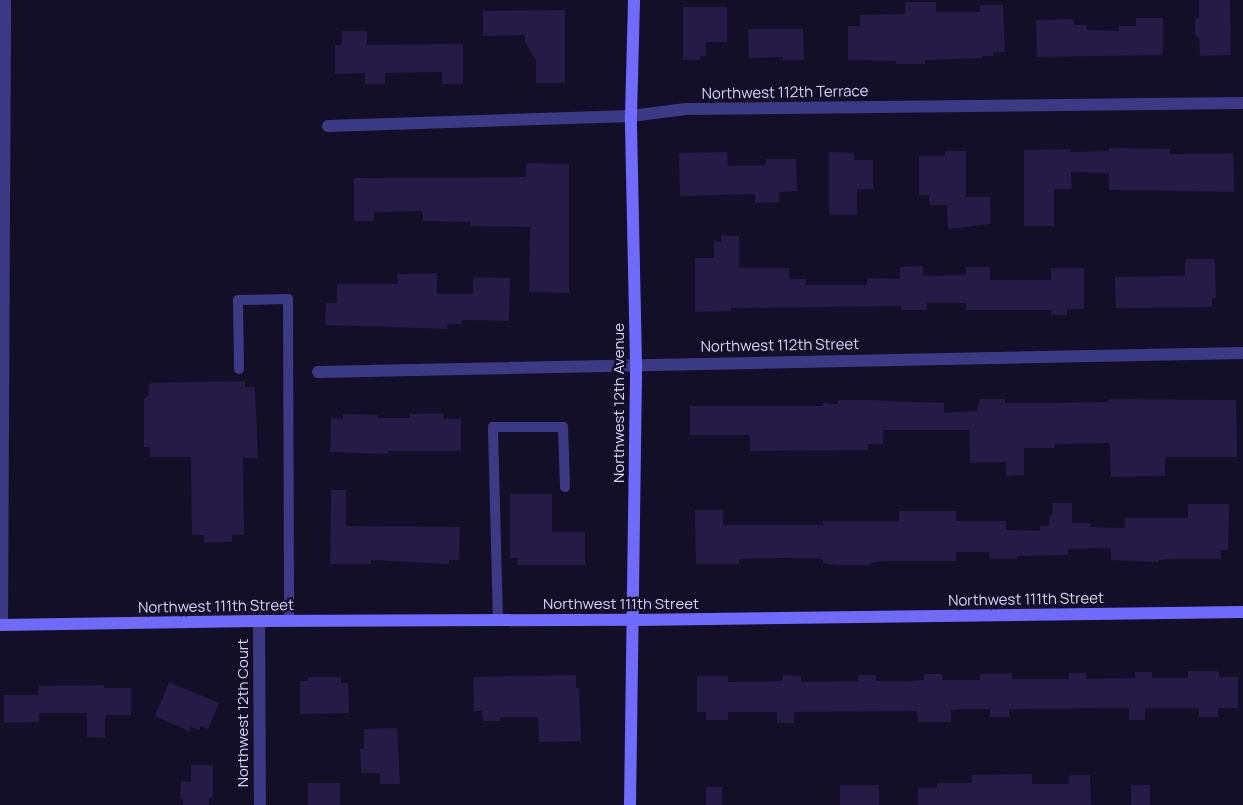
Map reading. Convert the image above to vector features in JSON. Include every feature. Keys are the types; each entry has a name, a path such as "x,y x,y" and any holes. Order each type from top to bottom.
{"street":[{"path":"1,625 5,0"},
{"name":"Northwest 12th Avenue","path":"630,805 636,364 631,116 634,0"},
{"name":"Northwest 112th Terrace","path":"328,126 631,116 686,109 1243,103"},
{"name":"Northwest 112th Street","path":"318,372 1243,353"},
{"name":"Northwest 111th Street","path":"1,625 259,621 634,620 1243,612"},
{"name":"Northwest 12th Court","path":"259,621 260,805"}],"lane":[{"path":"239,369 238,300 288,299 289,621"},
{"path":"498,621 493,427 562,427 564,487"}],"building":[{"path":"1199,0 1230,0 1231,55 1200,56 1199,37 1195,36 1195,18 1199,18"},
{"path":"905,2 936,2 936,12 980,12 980,5 1003,5 1005,52 993,52 993,56 982,56 982,58 925,60 925,64 896,64 896,61 848,60 848,26 860,26 860,15 905,14"},
{"path":"683,7 727,7 727,42 706,42 706,56 700,56 700,60 683,60"},
{"path":"565,10 565,83 536,83 536,60 525,42 525,35 483,36 483,11"},
{"path":"1136,18 1163,18 1163,55 1037,57 1036,20 1074,19 1074,25 1087,25 1087,30 1119,31 1119,26 1136,26"},
{"path":"748,29 803,29 804,60 783,60 783,57 749,58"},
{"path":"342,31 367,31 367,45 463,44 463,84 442,84 442,72 385,73 385,84 365,84 365,73 335,74 335,45 342,45"},
{"path":"1109,148 1170,149 1170,154 1233,153 1234,192 1109,190 1109,173 1071,172 1072,189 1054,189 1054,226 1024,226 1024,150 1071,149 1071,152 1109,151"},
{"path":"945,151 966,151 966,197 990,197 991,224 948,229 947,205 929,205 929,195 919,195 919,156 945,156"},
{"path":"727,152 728,166 766,165 766,159 796,159 797,191 779,192 779,202 755,203 755,194 680,196 679,153"},
{"path":"829,152 854,153 854,160 873,160 873,189 857,189 857,215 829,215"},
{"path":"526,163 569,164 569,293 529,292 530,227 470,226 470,222 423,221 423,211 374,212 374,221 354,221 354,178 526,177"},
{"path":"721,235 739,236 739,268 789,268 789,279 806,279 806,285 867,285 867,278 900,279 900,267 923,266 923,276 966,275 966,267 990,267 990,280 1051,280 1051,268 1084,268 1084,309 1067,309 1067,315 1051,315 1051,310 966,310 966,303 927,303 927,310 901,310 901,306 731,308 731,311 695,312 695,258 714,258 714,241 721,242"},
{"path":"1185,259 1215,259 1216,298 1212,298 1212,307 1116,308 1115,277 1185,276"},
{"path":"437,273 437,294 473,294 473,277 510,278 509,321 462,320 462,324 448,324 447,329 325,325 326,303 337,303 337,284 398,284 397,274"},
{"path":"245,381 245,387 255,387 258,458 243,458 244,535 232,535 232,542 204,543 204,535 192,535 191,457 150,457 150,447 144,447 144,399 149,395 149,383"},
{"path":"980,399 1005,399 1005,403 1107,402 1110,399 1236,400 1237,457 1165,457 1165,476 1111,477 1110,443 1054,444 1055,448 1024,448 1024,475 1006,476 1006,462 970,463 969,430 883,430 883,444 868,444 868,450 750,451 750,435 690,435 690,406 823,406 823,403 838,404 838,400 868,400 944,403 944,413 977,411"},
{"path":"443,413 444,419 461,419 461,451 388,451 388,454 330,452 331,418 343,419 343,414 378,415 378,418 410,418 410,414"},
{"path":"331,490 346,490 346,526 460,527 459,560 449,560 449,564 371,560 371,564 330,564"},
{"path":"510,494 552,494 552,532 585,532 585,565 517,565 518,558 510,558"},
{"path":"1052,503 1072,503 1072,523 1090,523 1090,527 1125,528 1125,518 1188,518 1188,504 1229,504 1228,550 1221,550 1221,559 1172,559 1158,560 1159,562 1111,560 1111,548 1068,549 1068,555 1017,556 1017,559 989,559 989,552 956,552 956,561 884,561 870,563 870,565 837,565 823,563 823,559 782,558 739,559 739,564 696,564 695,510 723,510 723,525 823,525 823,521 899,521 899,511 956,511 956,521 1006,521 1006,530 1040,531 1040,526 1049,526 1049,515 1053,515"},
{"path":"1188,671 1219,671 1219,677 1238,677 1238,708 1218,708 1218,717 1199,717 1199,708 1145,708 1145,720 1129,720 1129,708 1009,709 1009,717 990,717 990,709 959,709 951,710 951,722 918,722 917,711 794,712 794,723 777,723 777,712 728,712 728,720 706,720 706,712 697,712 697,676 728,676 728,682 782,681 783,675 801,676 801,682 858,681 858,675 876,675 876,681 910,681 924,680 924,674 942,674 942,680 980,680 980,674 1012,673 1012,679 1069,679 1069,673 1086,673 1086,679 1135,678 1135,672 1152,672 1152,678 1188,678"},
{"path":"576,675 576,688 579,688 581,741 539,742 538,717 500,717 500,721 483,721 482,711 474,711 473,677"},
{"path":"308,677 341,677 341,683 348,683 349,713 300,714 300,681 308,681"},
{"path":"169,682 219,703 208,729 201,726 199,730 191,727 189,731 155,716"},
{"path":"104,685 104,688 131,688 131,715 105,715 105,738 87,737 87,713 39,713 39,722 4,723 4,695 39,695 38,686"},
{"path":"397,728 400,784 380,784 380,773 361,773 360,749 364,749 364,729"},
{"path":"191,765 213,765 213,798 209,798 209,805 183,805 183,799 180,799 181,781 191,782"},
{"path":"1032,774 1032,784 1069,784 1069,775 1090,775 1091,805 918,805 918,788 937,788 937,783 972,783 972,775"},
{"path":"308,783 340,783 340,805 308,805"},
{"path":"840,785 879,785 879,805 840,805"},
{"path":"1131,785 1150,785 1150,805 1131,805"},
{"path":"706,787 722,787 722,805 706,805"}]}
